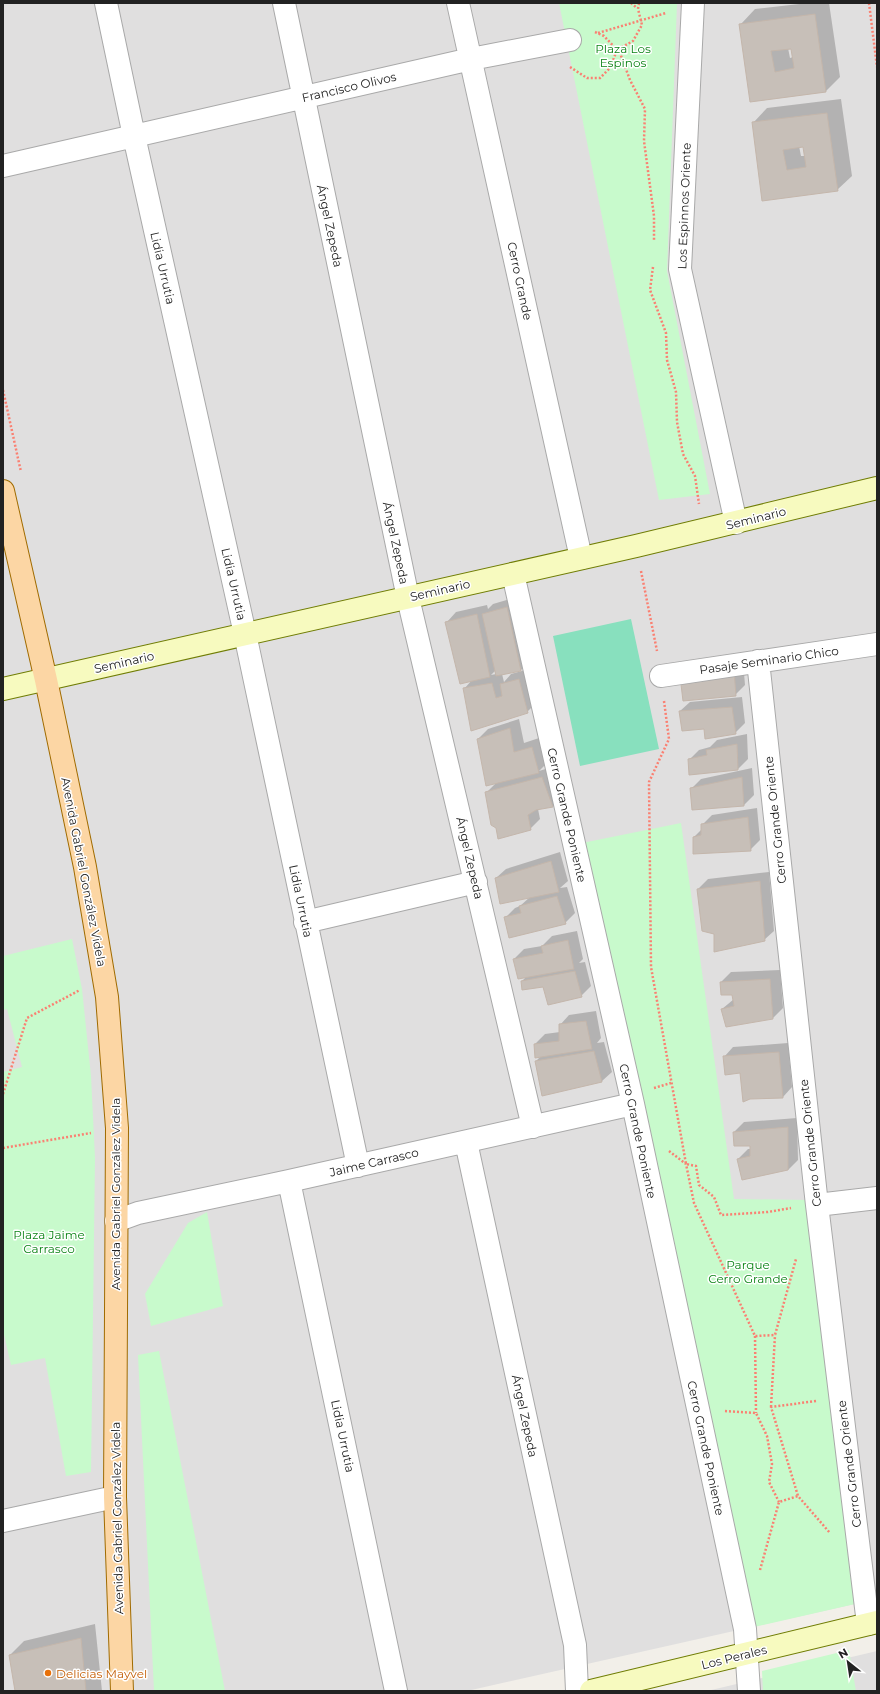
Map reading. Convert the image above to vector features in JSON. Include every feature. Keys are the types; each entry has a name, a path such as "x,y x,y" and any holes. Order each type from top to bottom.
{"main road":[{"name":"Avenida Gabriel González Videla","path":"3,491 46,680 85,867 107,997 117,1128 115,1498 122,1691"}],"street":[{"name":"Lidia Urrutia","path":"106,3 134,136 245,634 358,1166"},
{"name":"Ángel Zepeda","path":"284,3 408,598 533,1127"},
{"name":"Cerro Grande","path":"458,3 581,558"},
{"name":"Los Espinnos Oriente","path":"699,4 680,269 736,523"},
{"name":"Francisco Olivos","path":"3,166 471,59 570,40"},
{"name":"Seminario","path":"3,689 736,523 877,488"},
{"name":"Cerro Grande Poniente","path":"513,574 633,1104 745,1629 748,1654 749,1691"},
{"name":"Pasaje Seminario Chico","path":"661,676 877,644"},
{"name":"Cerro Grande Oriente","path":"758,661 817,1205 873,1623"},
{"path":"305,922 476,882"},
{"name":"Jaime Carrasco","path":"116,1220 138,1213 358,1166 633,1104"},
{"name":"Ángel Zepeda","path":"466,1142 575,1645 577,1691"},
{"name":"Lidia Urrutia","path":"289,1181 396,1691"},
{"path":"817,1205 877,1198"},
{"path":"3,1521 115,1498"},
{"name":"Los Perales","path":"590,1691 873,1623"}],"path":[{"path":"631,3 638,9"},
{"path":"639,3 638,9 641,20 642,25 633,41 617,50 610,68 600,78 587,78 567,65 568,53 579,49 570,40 641,20 699,4"},
{"path":"870,3 877,67"},
{"path":"649,782 651,968 686,1164 694,1203 755,1336 756,1413 767,1436 772,1464 769,1482 779,1502 758,1576"},
{"path":"3,1094 27,1018 82,989"},
{"path":"3,1148 117,1128"},
{"path":"686,1164 696,1166 699,1185 714,1198 721,1215 768,1212 792,1208 809,1214 817,1205"},
{"path":"798,1252 774,1335 771,1407 798,1496 832,1536"},
{"path":"755,1336 774,1335"},
{"path":"771,1407 822,1401"},
{"path":"698,1410 756,1413"},
{"path":"779,1502 798,1496"}],"shaded area":[{"path":"3,3 877,3 877,1599 467,1691 3,1691"},
{"path":"877,1651 877,1691 707,1691"}],"green space":[{"name":"Plaza Los Espinos","path":"559,3 677,3 667,271 710,494 659,500"},
{"path":"631,619 659,749 580,766 553,636"},
{"name":"Parque Cerro Grande","path":"681,823 734,1199 809,1200 855,1604 745,1629 582,843"},
{"name":"Plaza Jaime Carrasco","path":"72,939 82,989 91,1076 95,1158 91,1472 66,1476 45,1358 11,1365 3,1330 3,1072 22,1067 7,1009 3,1010 3,956"},
{"path":"207,1212 223,1306 151,1326 145,1294 188,1223"},
{"path":"159,1351 225,1691 154,1691 138,1355"},
{"path":"849,1650 856,1691 763,1691 762,1671"}],"building":[{"path":"815,14 826,92 750,102 739,24","holes":["791,49 794,68 775,72 771,51"]},
{"path":"827,113 838,191 762,201 752,122","holes":["803,147 806,167 787,170 783,150"]},
{"path":"507,607 521,671 496,676 482,614"},
{"path":"477,614 490,677 460,684 445,622"},
{"path":"734,670 736,696 683,701 680,676"},
{"path":"519,679 528,713 471,731 463,688 492,683 496,698 502,696 500,684"},
{"path":"732,707 736,734 705,739 704,729 682,731 679,711"},
{"path":"510,728 514,752 532,747 539,773 486,786 477,739"},
{"path":"737,744 738,770 689,775 688,759 707,755 706,750"},
{"path":"542,777 553,807 536,810 528,815 531,830 498,839 496,828 491,825 485,792"},
{"path":"742,777 744,806 692,810 690,788"},
{"path":"748,817 751,851 693,854 693,837 701,835 701,824"},
{"path":"551,861 559,892 500,904 495,878"},
{"path":"760,881 765,941 714,952 714,934 702,931 697,889"},
{"path":"557,896 566,924 509,938 504,917 521,913 519,906"},
{"path":"568,940 574,969 518,979 513,959 543,953 541,946"},
{"path":"575,971 582,997 548,1005 543,987 522,990 521,981"},
{"path":"770,979 773,1019 726,1027 721,1009 734,1006 732,995 721,995 720,982"},
{"path":"586,1021 592,1049 535,1058 534,1044 559,1041 559,1024"},
{"path":"594,1051 602,1082 542,1096 535,1061"},
{"path":"779,1052 783,1098 750,1099 743,1102 740,1073 725,1075 723,1056"},
{"path":"788,1127 788,1170 742,1180 737,1159 750,1156 750,1146 734,1146 733,1132"},
{"name":"Delicias Mayvel","path":"81,1638 86,1691 15,1691 9,1655"}],"place":[{"name":"Delicias Mayvel","path":"48,1673"}]}
